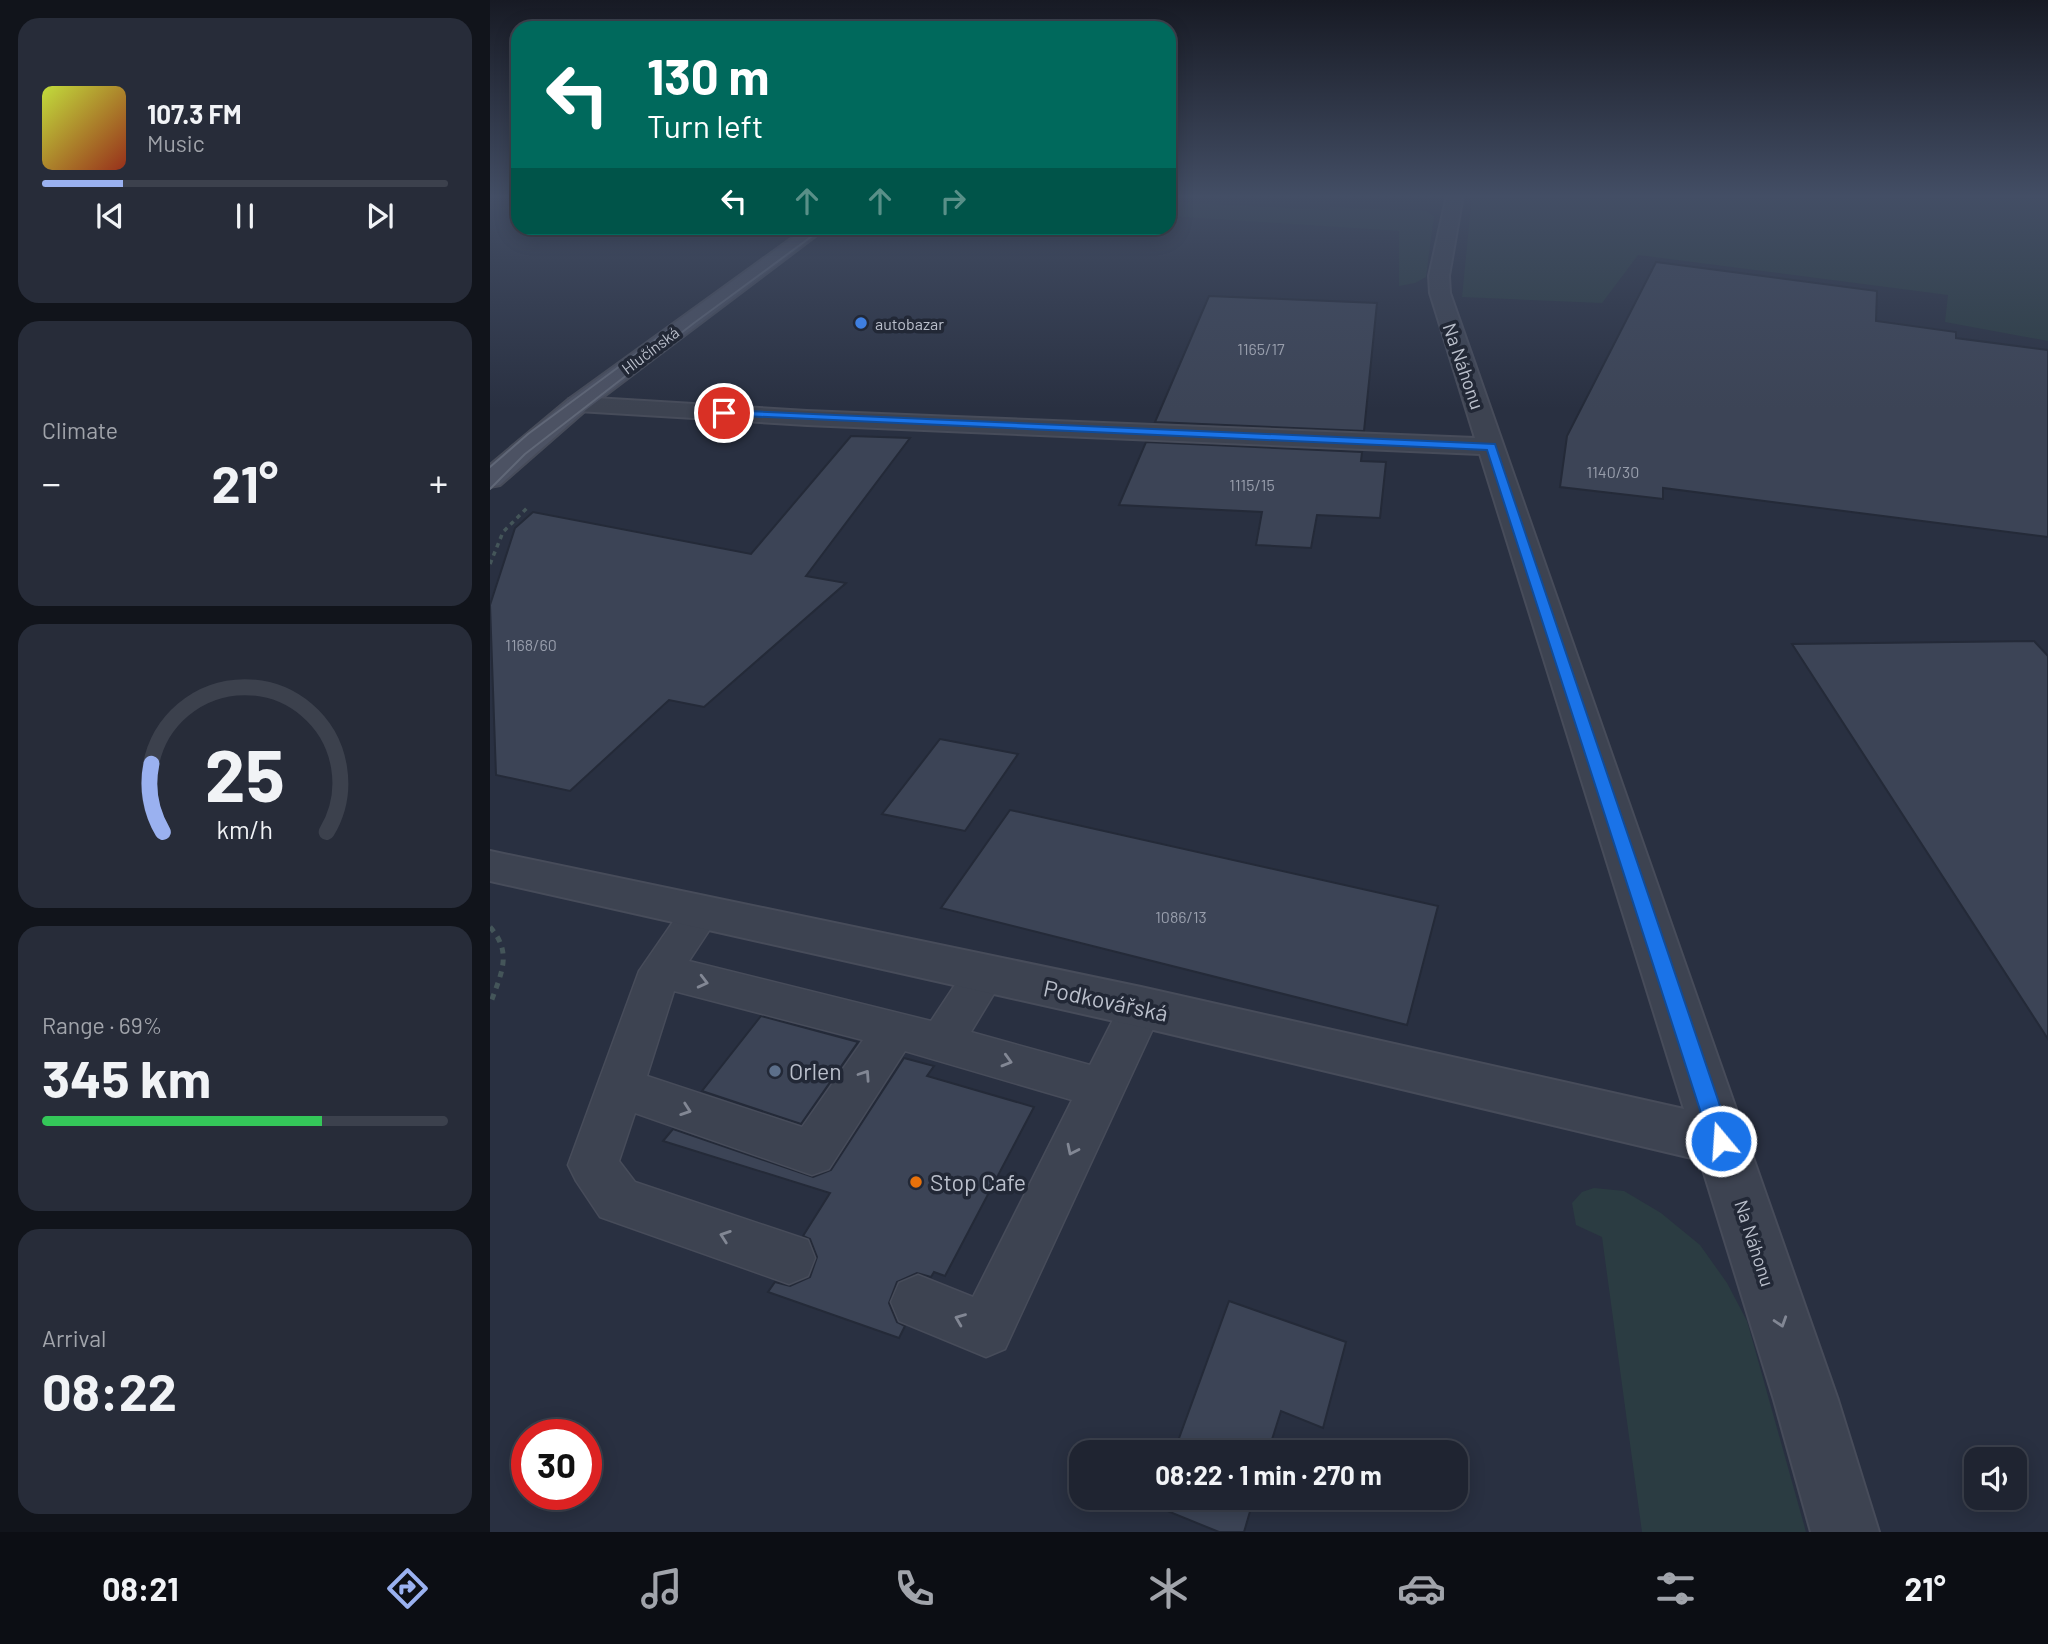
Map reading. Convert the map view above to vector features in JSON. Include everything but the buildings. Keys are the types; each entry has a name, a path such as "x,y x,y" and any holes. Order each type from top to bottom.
{"street":[{"name":"Hlučínská","path":"490,479 578,404 765,266"},
{"name":"Na Náhonu","path":"1441,266 1440,293 1806,1400 1845,1532"},
{"path":"578,404 820,418 1492,447"},
{"name":"Podkovářská","path":"490,866 1140,1007 1721,1141"}],"lane":[{"path":"702,911 660,971 593,1165 618,1200 789,1258"},
{"path":"660,971 941,1042 1102,1089"},
{"path":"941,1042 985,974"},
{"path":"918,1302 986,1330 1140,1007"},
{"path":"621,1088 812,1153 895,1030"}],"path":[{"path":"490,564 503,532 529,506"},
{"path":"490,927 501,939 505,959 490,1005"}],"shaded area":[{"path":"1399,266 1427,266 1426,277 1415,283 1399,286"},
{"path":"1465,266 1629,266 1602,303 1462,297"},
{"path":"1727,266 2048,266 2048,341 1945,322 1948,295"},
{"path":"1594,1188 1624,1191 1661,1213 1700,1245 1727,1283 1747,1321 1806,1532 1642,1532 1602,1237 1576,1225 1572,1203 1582,1192"}],"tram line":[{"path":"490,489 525,454 771,266"},
{"path":"490,467 528,434 674,326"}],"place":[{"name":"autobazar","path":"861,323"},
{"name":"Orlen","path":"775,1071"},
{"name":"Stop Cafe","path":"916,1182"}],"route":[{"path":"724,413 1492,447 1721,1141"}]}
